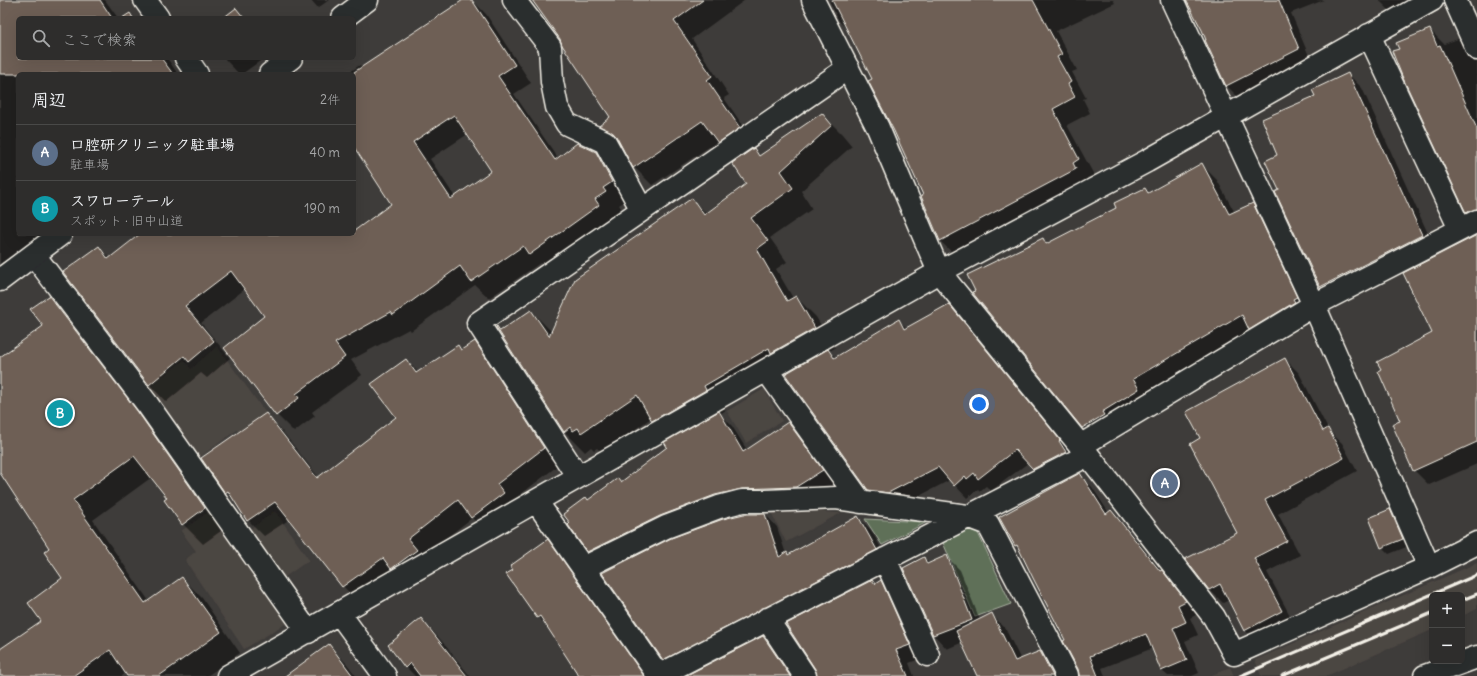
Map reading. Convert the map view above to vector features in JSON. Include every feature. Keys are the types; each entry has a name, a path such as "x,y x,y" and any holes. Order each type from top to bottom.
{"street":[{"path":"145,0 157,16"},
{"path":"346,16 367,0"},
{"path":"514,0 550,47 552,82 557,107 567,124 605,142 642,210"},
{"path":"813,0 878,128 940,272 1084,450 1214,617 1234,654 1429,567 1477,543"},
{"path":"1172,0 1314,305 1429,567"},
{"path":"228,676 308,632 940,272 1147,161 1432,0"},
{"path":"1455,0 1477,49"},
{"path":"536,501 659,676 967,516 1084,450 1314,305 1468,225 1369,35"},
{"path":"187,60 196,72"},
{"path":"273,72 288,60"},
{"path":"578,477 478,323 848,68"},
{"path":"0,280 58,236"},
{"path":"34,255 148,405 308,632"},
{"path":"767,371 861,502"},
{"path":"583,568 666,527 719,507 742,501 836,498 967,516 988,524 1066,675 1065,676"},
{"path":"885,559 928,656"},
{"path":"339,613 385,676"},
{"path":"767,619 805,676"},
{"path":"1425,676 1477,657"}],"shaded area":[{"path":"217,346 289,445 263,465 237,430 197,459 146,388 184,360 191,369"},
{"path":"764,389 782,421 746,443 727,411"},
{"path":"769,508 841,513 786,542"},
{"path":"211,510 287,623 244,649 185,560 196,551 181,531"},
{"path":"275,511 309,560 279,581 246,532"},
{"path":"1477,563 1477,609 1465,615 1465,592 1429,592 1429,631 1326,676 1261,676 1255,660"},
{"path":"1230,667 1234,676 1210,676"}],"green space":[{"path":"865,519 927,522 882,545"},
{"path":"966,525 978,533 1011,604 975,617 941,538"}],"building":[{"path":"0,0 100,0 111,16 16,16 16,60 162,60 172,72 16,72 16,74 0,74"},
{"path":"463,0 472,0 515,65 498,76 555,160 577,143 596,152 612,182 603,188 606,192 595,199 599,205 529,255 523,246 471,282 460,266 393,315 391,312 335,343 345,357 296,394 299,398 276,416 224,348 264,316 231,271 185,306 214,341 189,362 184,356 149,385 63,272 99,246 108,259 137,236 356,236 356,230 391,204 356,150 356,72 354,72","holes":["454,115 491,171 451,199 413,142"]},
{"path":"532,0 703,0 674,21 712,76 707,80 740,128 718,143 702,121 633,168 616,136 610,131 599,126 610,117 562,45 560,39"},
{"path":"832,0 1033,0 1062,54 1057,57 1071,82 1068,84 1075,97 1053,109 1079,159 1073,163 1076,169 940,241 921,196 923,195 894,131 868,81 872,79"},
{"path":"1186,0 1279,0 1299,49 1226,86 1202,30"},
{"path":"236,8 242,16 226,16"},
{"path":"1430,29 1437,46 1440,45 1477,129 1477,209 1466,213 1402,76 1392,51 1399,49 1396,43"},
{"path":"1348,73 1422,235 1320,287 1275,192 1279,190 1265,161 1277,155 1262,119 1315,96 1312,90"},
{"path":"822,113 832,125 781,171 793,188 751,218 768,241 757,249 787,301 796,296 815,328 771,353 769,348 704,386 706,390 652,421 637,395 581,433 578,428 573,431 570,427 564,432 496,327 497,326 500,331 531,310 549,336 575,279 692,198 704,215 746,184 732,163 754,148 759,156"},
{"path":"1202,163 1229,214 1253,203 1297,297 1293,299 1295,302 1249,330 1242,315 1133,379 1139,389 1102,412 1104,415 1082,428 972,292 975,291 967,275 1043,238 1046,244 1116,208 1114,203 1145,188 1148,193"},
{"path":"1477,235 1477,442 1413,471 1392,424 1400,421 1378,371 1381,369 1377,362 1432,333 1403,273"},
{"path":"49,296 138,412 205,508 182,525 164,500 167,498 134,456 73,500 145,603 182,577 221,632 159,676 127,676 110,650 73,676 0,676 0,649 41,621 28,603 62,578 44,552 49,548 0,473 0,357 43,326 30,309"},
{"path":"949,304 1060,440 1059,441 1066,452 1033,469 1015,450 978,479 974,473 967,479 965,476 954,486 938,467 888,493 868,490 785,374 828,349 834,358 899,319 904,329"},
{"path":"475,341 544,448 497,484 504,493 471,518 458,500 408,539 417,550 391,569 383,558 342,587 275,502 247,521 228,491 225,493 201,458 266,413 317,478 396,417 371,384 406,359 416,373 458,345 461,350"},
{"path":"1285,358 1323,431 1328,428 1344,458 1265,500 1287,541 1254,558 1282,611 1244,631 1220,584 1209,590 1185,559 1237,533 1190,444 1200,438 1186,412"},
{"path":"719,411 743,452 788,422 823,470 796,487 742,489 715,495 660,516 587,552 568,525 570,523 563,514 586,497 588,500 618,478 621,482 667,447 664,442"},
{"path":"1080,473 1106,514 1111,510 1186,601 1178,605 1186,622 1173,628 1187,660 1161,671 1146,634 1090,656 1098,676 1079,676 1078,669 1063,641 1065,640 1017,545 1015,546 999,517"},
{"path":"1390,509 1403,539 1381,548 1369,518"},
{"path":"744,514 765,514 779,557 787,552 788,555 858,516 877,550 663,660 602,573 671,538 723,519"},
{"path":"548,539 644,676 579,676 540,616 537,618 506,574 513,570 510,566"},
{"path":"947,555 972,620 933,635 903,568 924,557 927,564"},
{"path":"872,580 875,584 881,580 910,645 896,650 908,676 817,676 815,669 786,624"},
{"path":"992,613 1015,661 1040,651 1053,676 977,676 956,631"},
{"path":"421,618 467,676 420,676 410,663 405,668 388,645"},
{"path":"763,636 790,676 685,676"},
{"path":"329,644 353,676 285,676"}],"railway":[{"path":"1240,676 1477,575"},
{"path":"1465,599 1477,594"},
{"path":"1282,676 1429,614"}],"place":[{"name":"スワローテール","path":"60,413"},
{"name":"口腔研クリニック駐車場","path":"1165,483"}]}
